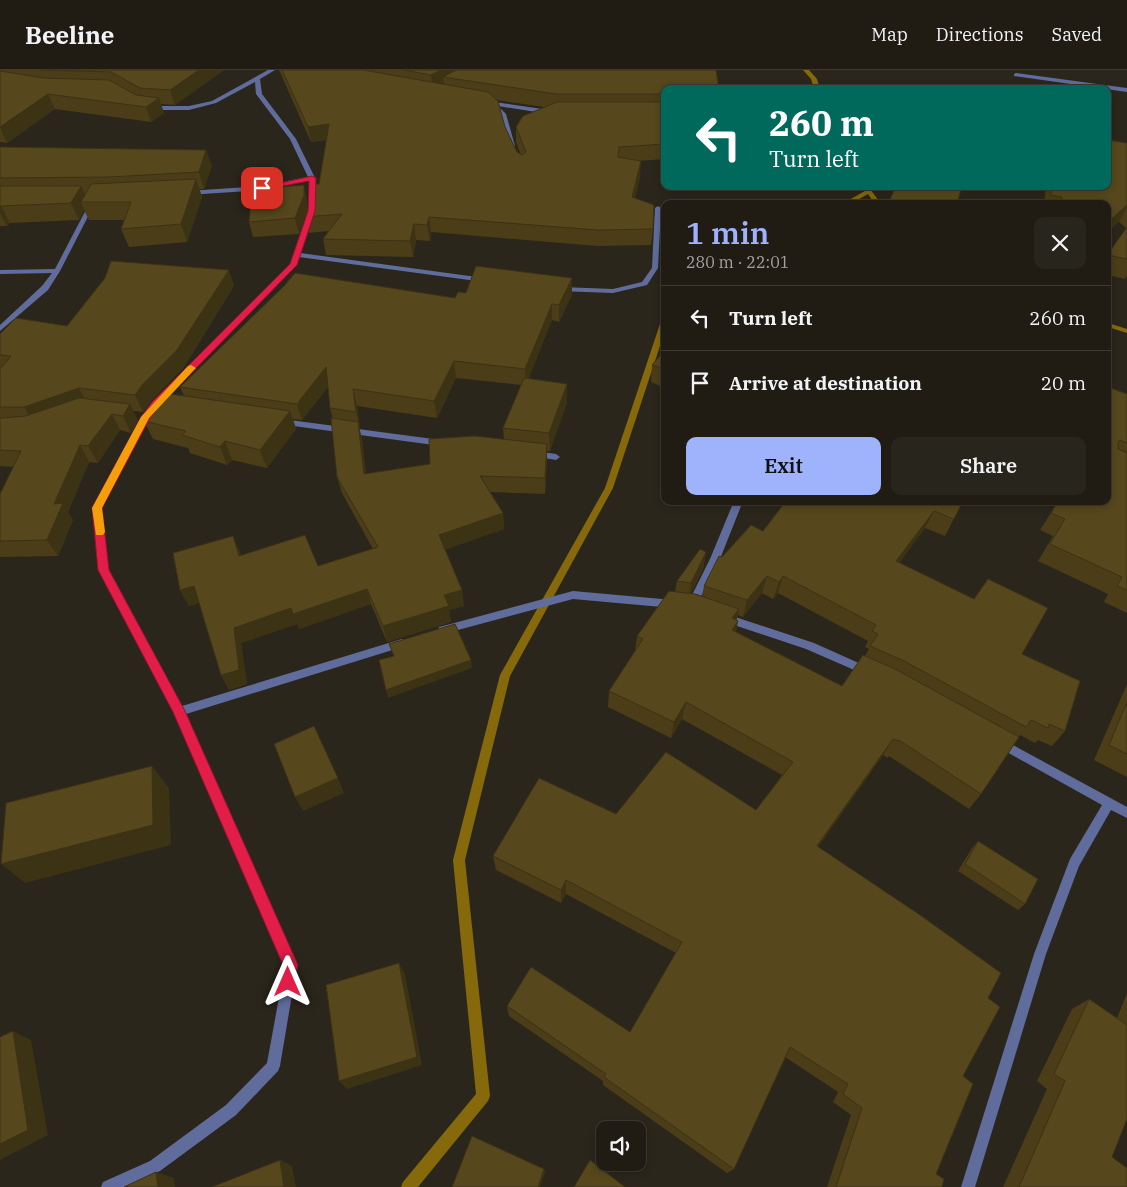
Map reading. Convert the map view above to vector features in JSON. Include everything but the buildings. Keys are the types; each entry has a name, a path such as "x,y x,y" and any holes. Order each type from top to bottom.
{"street":[{"path":"144,107 163,109 189,108 214,102 272,70"},
{"path":"1016,75 1090,85"},
{"path":"108,1187 155,1166 224,1116 273,1066 291,965 179,711 104,570 97,508 142,416 160,405 293,265 298,255 312,211 312,178 293,139 259,94 257,79"},
{"path":"1111,88 1127,90"},
{"path":"484,102 556,113 540,118"},
{"path":"492,104 503,114 514,150"},
{"path":"510,142 515,135"},
{"path":"183,194 262,188 312,178"},
{"path":"0,329 45,288 57,271 94,200 85,200"},
{"path":"556,289 614,291 645,284 655,268 658,208"},
{"path":"298,255 490,280"},
{"path":"0,272 57,271"},
{"path":"274,420 452,444"},
{"path":"528,454 556,457"},
{"path":"436,632 573,595 609,597 696,608 737,505"},
{"path":"719,615 810,646 882,678"},
{"path":"179,711 416,638"},
{"path":"987,736 1127,813"},
{"path":"968,1187 1050,926 1074,863 1109,804"}],"waterway":[{"path":"806,70 814,79 816,85"},
{"path":"852,200 869,191"},
{"path":"869,191 875,200"},
{"path":"1111,326 1127,331"},
{"path":"408,1187 483,1096 459,860 505,675 609,488 661,332"}],"slow traffic":[{"path":"100,532 97,508 146,417 191,368"}],"route":[{"path":"262,188 312,178 312,211 293,265 156,404 146,417 97,508 104,570 179,711 291,965 288,982"}]}
